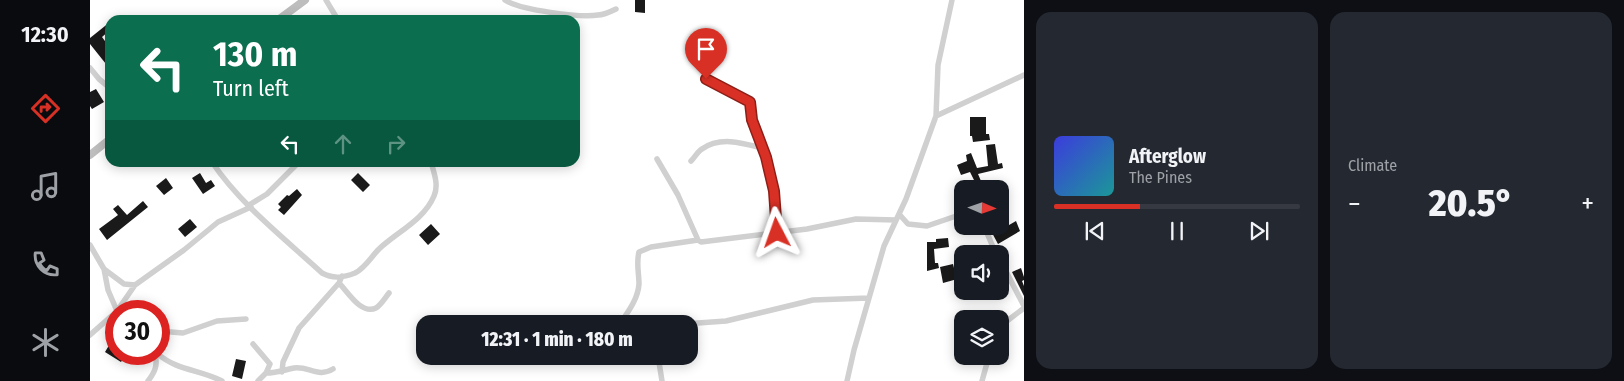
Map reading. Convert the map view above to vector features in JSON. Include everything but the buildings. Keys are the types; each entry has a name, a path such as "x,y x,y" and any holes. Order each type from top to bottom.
{"main road":[{"path":"285,15 305,0"},
{"path":"91,152 105,142"}],"street":[{"path":"326,0 335,15"},
{"path":"505,0 524,8 597,16 616,9"},
{"path":"847,381 884,246 915,176 922,150 936,116 938,65 952,0"},
{"path":"90,68 105,83"},
{"path":"936,116 1024,75"},
{"path":"706,79 750,102 752,120 774,191 777,233"},
{"path":"691,161 702,149 722,142 735,141 762,148"},
{"path":"657,159 678,195 698,240"},
{"path":"216,167 233,191 322,273 334,278 355,273 380,248 417,219 431,201 436,186 432,167"},
{"path":"125,300 135,285 184,250 218,222 250,206 267,194 294,167"},
{"path":"625,315 638,294 637,258 639,252 651,247 698,240 705,243 777,233 860,218 898,217 908,224 927,226 954,217"},
{"path":"90,246 104,269 112,300"},
{"path":"104,269 124,284 135,285"},
{"path":"282,372 282,362 300,328 342,276"},
{"path":"1009,278 1024,307 1009,319"},
{"path":"338,283 357,303 362,307 370,309 380,305 389,293"},
{"path":"698,323 735,319 814,300 869,298"},
{"path":"170,332 183,333 216,321 246,319"},
{"path":"90,335 105,322"},
{"path":"253,344 270,364 266,373 258,381"},
{"path":"170,363 222,381"},
{"path":"148,381 156,365"},
{"path":"659,365 662,381"},
{"path":"982,381 987,365"},
{"path":"266,373 282,372 294,368 323,374 333,369"}],"route":[{"path":"706,79 750,102 752,120 766,157 774,191 777,233"}]}
